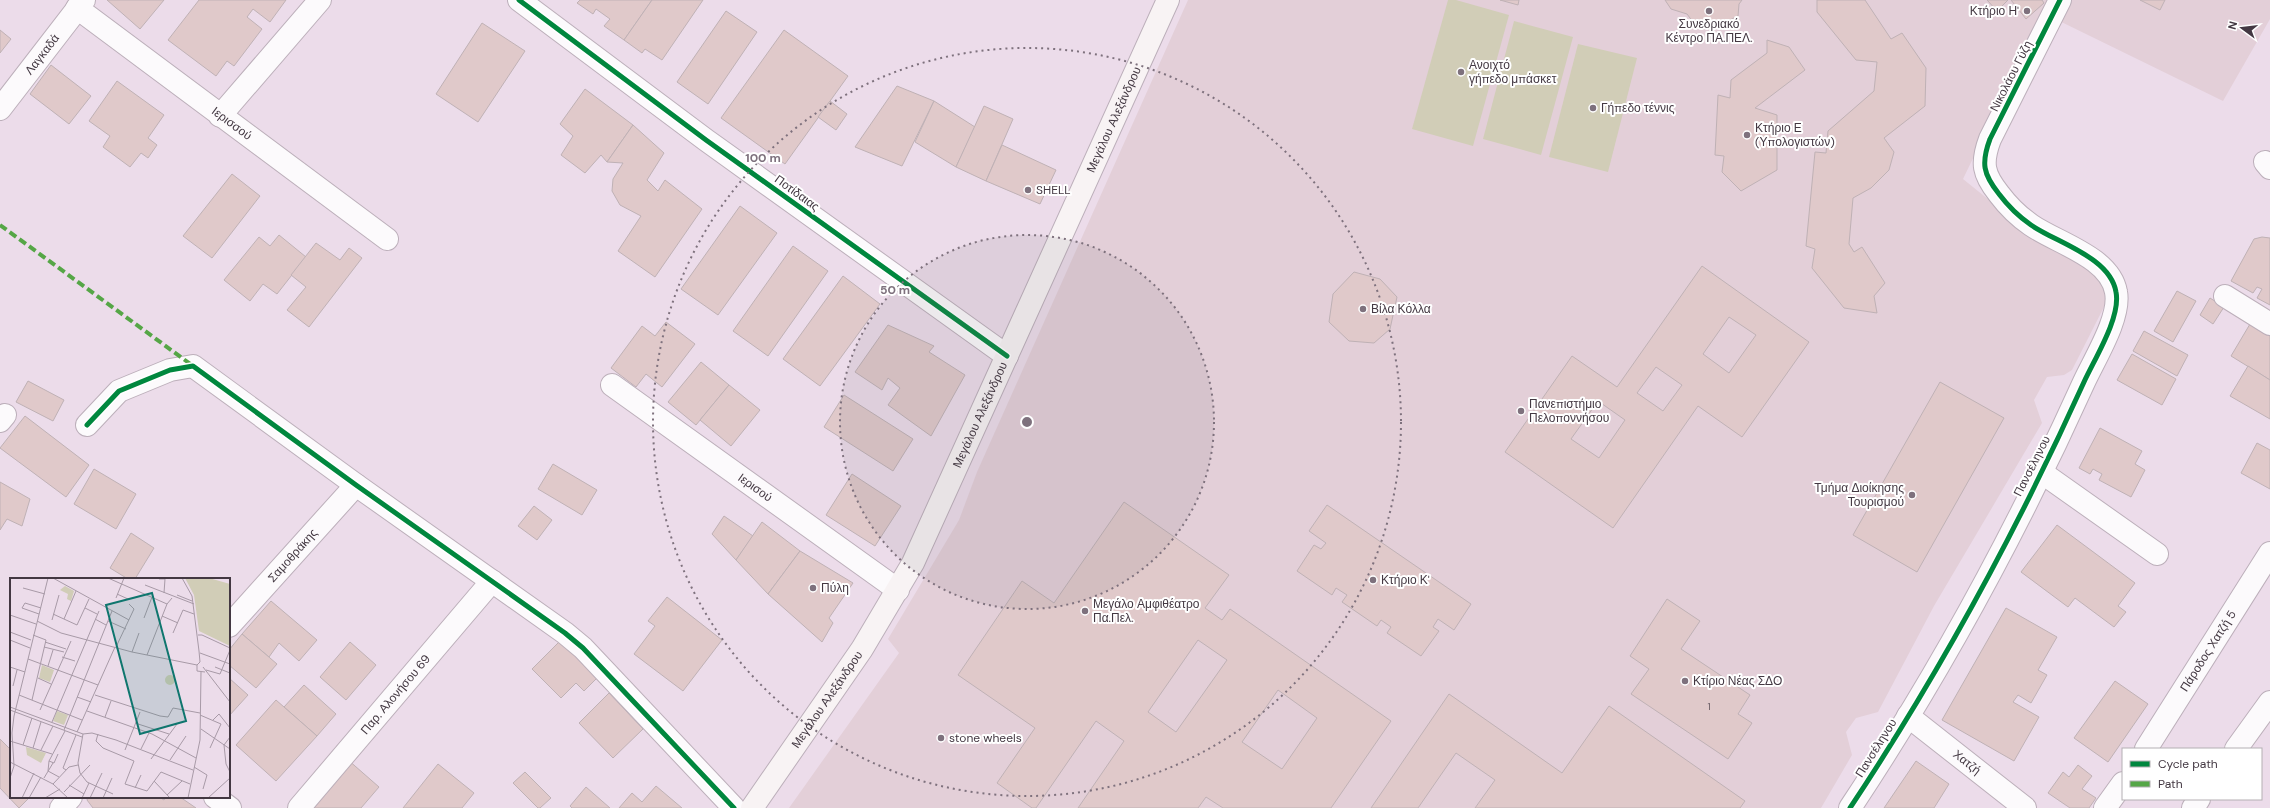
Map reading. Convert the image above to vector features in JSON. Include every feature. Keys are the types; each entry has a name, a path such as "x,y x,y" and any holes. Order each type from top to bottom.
{"main road":[{"name":"Μεγάλου Αλεξάνδρου","path":"752,808 862,649 898,590 930,528 1168,0"}],"street":[{"path":"220,116 320,0"},
{"name":"Ποτίδαιας","path":"519,0 706,140 1008,356"},
{"name":"Νικολάου Γύζη","path":"1983,162 1990,139 2060,0"},
{"name":"Ιερισσού","path":"80,4 220,116 387,239"},
{"name":"Λαγκαδά","path":"0,109 80,4"},
{"name":"Πανσέληνου","path":"1850,808 1908,716 1960,628 2041,472 2116,311 2116,293 2110,274 2102,266 2030,224 2009,207 1992,185 1983,162"},
{"path":"2225,296 2270,324"},
{"path":"87,425 119,391 170,370 193,366 356,485 565,633 583,648 734,808"},
{"name":"Ιερισού","path":"612,385 898,590"},
{"path":"2041,472 2157,554"},
{"name":"Σαμοθράκης","path":"230,625 356,485"},
{"name":"Πάροδος Χατζή 5","path":"2147,748 2270,553"},
{"name":"Παρ. Αλονήσου 69","path":"299,808 492,581"},
{"path":"2237,748 2270,702"},
{"name":"Χατζή","path":"1908,716 2025,808"},
{"path":"2105,808 2122,784"},
{"path":"61,808 70,798"},
{"path":"216,798 230,808"}],"shaded area":[{"name":"Πανεπιστήμιο Πελοποννήσου","path":"1188,0 2270,0 2270,19 2223,101 2043,13 1963,179 2009,216 2085,263 2103,283 2108,299 2072,370 2064,375 2047,377 2034,400 2042,423 1934,606 1878,712 1856,718 1846,732 1852,755 1821,808 789,808 899,653 888,639 959,520 977,472"},
{"name":"Ανοιχτό γήπεδο μπάσκετ","path":"1448,0 1456,0 1509,15 1473,146 1412,129"},
{"name":"Ανοιχτό γήπεδο μπάσκετ","path":"1514,21 1573,37 1541,155 1483,139"},
{"name":"Γήπεδο τέννις","path":"1578,44 1637,58 1608,172 1549,157"}],"building":[{"path":"107,0 164,0 140,29"},
{"path":"199,0 286,0 270,22 253,9 247,17 262,29 234,66 227,61 216,76 168,40"},
{"path":"580,0 652,0 624,40 604,26 610,19 596,9 593,14 577,3"},
{"path":"652,0 703,0 662,60 645,49 642,53 624,40"},
{"path":"1500,0 1519,0 1518,5"},
{"name":"Συνεδριακό Κέντρο ΠΑ.ΠΕΛ.","path":"1665,0 1742,0 1739,4 1738,16 1720,25 1693,22 1687,14 1671,9"},
{"path":"1817,0 1865,0 1891,39 1902,33 1926,68 1925,106 1884,138 1894,152 1889,170 1871,188 1853,198 1849,244 1854,252 1862,247 1885,283 1874,296 1877,313 1844,308 1812,268 1815,249 1806,246 1815,152 1826,153 1828,131 1874,91 1877,62 1856,60 1817,12"},
{"name":"Κτήριο Η'","path":"1987,0 2008,0 1997,11"},
{"name":"Κτήριο Η'","path":"2011,0 2042,0 2044,3 2026,19"},
{"path":"2140,0 2165,0 2160,10"},
{"path":"726,11 757,32 708,104 677,82"},
{"path":"482,23 525,51 478,122 436,94"},
{"path":"0,30 11,39 0,53"},
{"path":"784,30 848,76 785,164 721,118"},
{"name":"Κτήριο Ε (Υπολογιστών)","path":"1767,40 1789,47 1805,70 1755,108 1777,115 1777,170 1741,191 1722,172 1724,156 1715,155 1718,95 1730,98 1731,80 1767,53"},
{"path":"51,65 91,96 69,124 30,94"},
{"path":"117,81 164,115 148,138 157,145 148,158 141,153 130,167 103,147 110,136 89,121"},
{"path":"897,86 934,101 902,166 855,147"},
{"path":"585,89 633,125 607,162 601,155 585,173 561,155 573,136 560,124"},
{"path":"830,101 847,114 836,130 818,117"},
{"path":"934,101 975,127 956,167 915,142"},
{"path":"984,106 1013,119 986,181 956,167"},
{"path":"633,125 664,153 647,180 658,191 665,180 702,209 655,277 618,251 641,216 620,205 612,191 613,179 623,163 607,162"},
{"path":"1002,145 1056,170 1040,204 986,181"},
{"path":"232,174 260,196 212,258 183,236"},
{"path":"740,206 777,233 718,315 681,289"},
{"path":"279,235 306,257 277,294 263,284 250,301 224,280 259,237 270,246"},
{"path":"2262,237 2270,238 2270,305 2257,298 2262,289 2257,287 2253,293 2231,281 2254,239"},
{"path":"316,243 340,260 349,248 362,258 309,327 287,310 306,287 291,275"},
{"path":"793,246 828,271 768,356 733,331"},
{"path":"1702,266 1809,342 1742,437 1698,406 1613,528 1505,452 1572,356 1617,387","holes":["1729,317 1756,335 1729,373 1703,354","1656,367 1682,385 1663,411 1637,393","1598,401 1625,420 1599,458 1571,439"]},
{"name":"Βίλα Κόλλα","path":"1354,272 1380,279 1397,297 1390,329 1374,343 1349,341 1329,322 1333,294"},
{"path":"843,276 880,304 820,386 783,359"},
{"path":"2177,291 2196,301 2173,342 2154,331"},
{"path":"2210,298 2224,307 2213,324 2200,315"},
{"path":"666,322 695,344 662,387 646,374 636,387 611,368 642,326 655,336"},
{"path":"2250,324 2270,336 2270,380 2231,356"},
{"path":"888,325 934,346 929,352 965,375 931,436 888,405 900,388 888,378 882,390 855,372"},
{"path":"2144,331 2188,355 2177,376 2133,351"},
{"path":"2132,354 2176,379 2162,405 2117,380"},
{"path":"701,362 729,385 696,425 668,402"},
{"path":"2248,366 2270,380 2270,419 2230,396"},
{"path":"28,381 64,400 53,421 16,402"},
{"path":"1940,382 2004,418 1917,572 1853,535"},
{"path":"729,385 760,410 731,446 700,420"},
{"path":"844,395 913,439 893,471 824,427"},
{"path":"25,416 89,465 66,497 0,448"},
{"path":"2100,428 2142,451 2135,464 2145,470 2131,497 2099,480 2102,474 2093,469 2090,474 2079,468"},
{"path":"2257,443 2270,450 2270,489 2241,473"},
{"path":"553,464 597,490 582,515 538,489"},
{"path":"94,469 136,494 116,529 74,504"},
{"path":"852,474 901,506 875,546 826,515"},
{"path":"0,482 30,499 22,526 7,519 0,530"},
{"path":"1124,502 1229,575 1205,608 1222,620 1230,609 1391,721 1331,808 1223,808 1206,797 1198,808 1078,808 1124,741 1096,721 1036,808 1032,808 997,783 1035,728 958,675 1022,581 1054,603","holes":["1198,640 1227,660 1176,732 1148,712","1278,690 1317,718 1282,769 1242,742"]},
{"name":"Κτήριο Κ'","path":"1327,505 1471,604 1454,630 1438,619 1433,627 1439,631 1421,656 1387,633 1391,627 1381,620 1377,626 1342,602 1347,595 1336,588 1332,595 1297,571 1314,545 1321,549 1326,543 1309,531"},
{"path":"534,506 552,520 537,540 518,526"},
{"path":"724,516 753,536 736,560 712,534"},
{"path":"762,522 800,551 768,594 736,560"},
{"path":"2057,525 2135,583 2118,606 2126,612 2114,627 2075,598 2068,607 2021,572"},
{"path":"131,533 154,548 136,578 126,578 110,568"},
{"path":"800,551 853,583 829,618 833,623 822,642 768,594"},
{"path":"667,597 722,640 683,691 634,654 655,626 648,621"},
{"name":"Κτίριο Νέας ΣΔΟ","path":"1667,599 1700,621 1681,649 1750,695 1738,714 1752,723 1728,759 1631,694 1649,669 1630,656"},
{"path":"271,601 317,640 299,661 279,643 269,657 242,634"},
{"path":"2006,608 2057,637 2038,670 2047,675 2031,703 2018,695 2013,702 2039,717 2014,761 1942,720"},
{"path":"242,634 277,664 256,688 230,666 230,649"},
{"path":"561,640 598,677 584,691 576,683 561,698 532,669"},
{"path":"350,642 376,665 346,700 320,677"},
{"path":"230,679 248,695 230,715"},
{"path":"2115,681 2148,704 2108,762 2074,738"},
{"path":"304,685 336,714 317,736 284,707"},
{"path":"609,693 643,729 613,758 579,723"},
{"path":"1449,694 1562,773 1609,706 1745,801 1740,808 1475,808 1495,780 1456,753 1418,808 1371,808"},
{"path":"276,700 317,736 276,781 236,745"},
{"path":"0,739 10,749 10,798 29,798 19,808 0,788"},
{"path":"347,759 379,787 361,808 305,808"},
{"path":"1916,761 1949,784 1934,808 1884,808"},
{"path":"438,764 474,793 462,808 403,808"},
{"path":"2078,765 2092,776 2082,789 2096,798 2089,808 2070,808 2048,793 2063,772 2069,777"},
{"path":"525,772 551,798 540,808 538,808 513,783"},
{"path":"656,786 682,808 619,808 632,793 642,802"},
{"path":"586,787 610,808 572,808 570,806"},
{"path":"88,798 161,798 164,800 165,798 181,798 196,808 93,808 87,800"}],"marked path":[{"path":"0,225 193,366"}],"cycle path":[{"path":"519,0 706,140 1007,356"},
{"path":"1850,808 1915,705 1976,600 2059,437 2106,337 2115,313 2117,302 2116,292 2112,280 2104,269 2081,252 2042,232 2022,218 2006,203 1994,187 1985,168 1985,155 1990,139 2060,0"},
{"path":"87,425 119,391 170,370 193,366 356,485 565,633 583,648 734,808"}],"place":[{"name":"Συνεδριακό Κέντρο ΠΑ.ΠΕΛ.","path":"1709,11"},
{"name":"Κτήριο Η'","path":"2027,11"},
{"name":"Ανοιχτό γήπεδο μπάσκετ","path":"1461,72"},
{"name":"Γήπεδο τέννις","path":"1593,108"},
{"name":"Κτήριο Ε (Υπολογιστών)","path":"1747,135"},
{"name":"SHELL","path":"1028,190"},
{"name":"Βίλα Κόλλα","path":"1363,309"},
{"name":"Πανεπιστήμιο Πελοποννήσου","path":"1521,411"},
{"name":"Τμήμα Διοίκησης Τουρισμού","path":"1912,495"},
{"name":"Κτήριο Κ'","path":"1373,580"},
{"name":"Πύλη","path":"813,588"},
{"name":"Μεγάλο Αμφιθέατρο Πα.Πελ.","path":"1085,611"},
{"name":"Κτίριο Νέας ΣΔΟ","path":"1685,681"},
{"name":"stone wheels","path":"941,738"}]}
